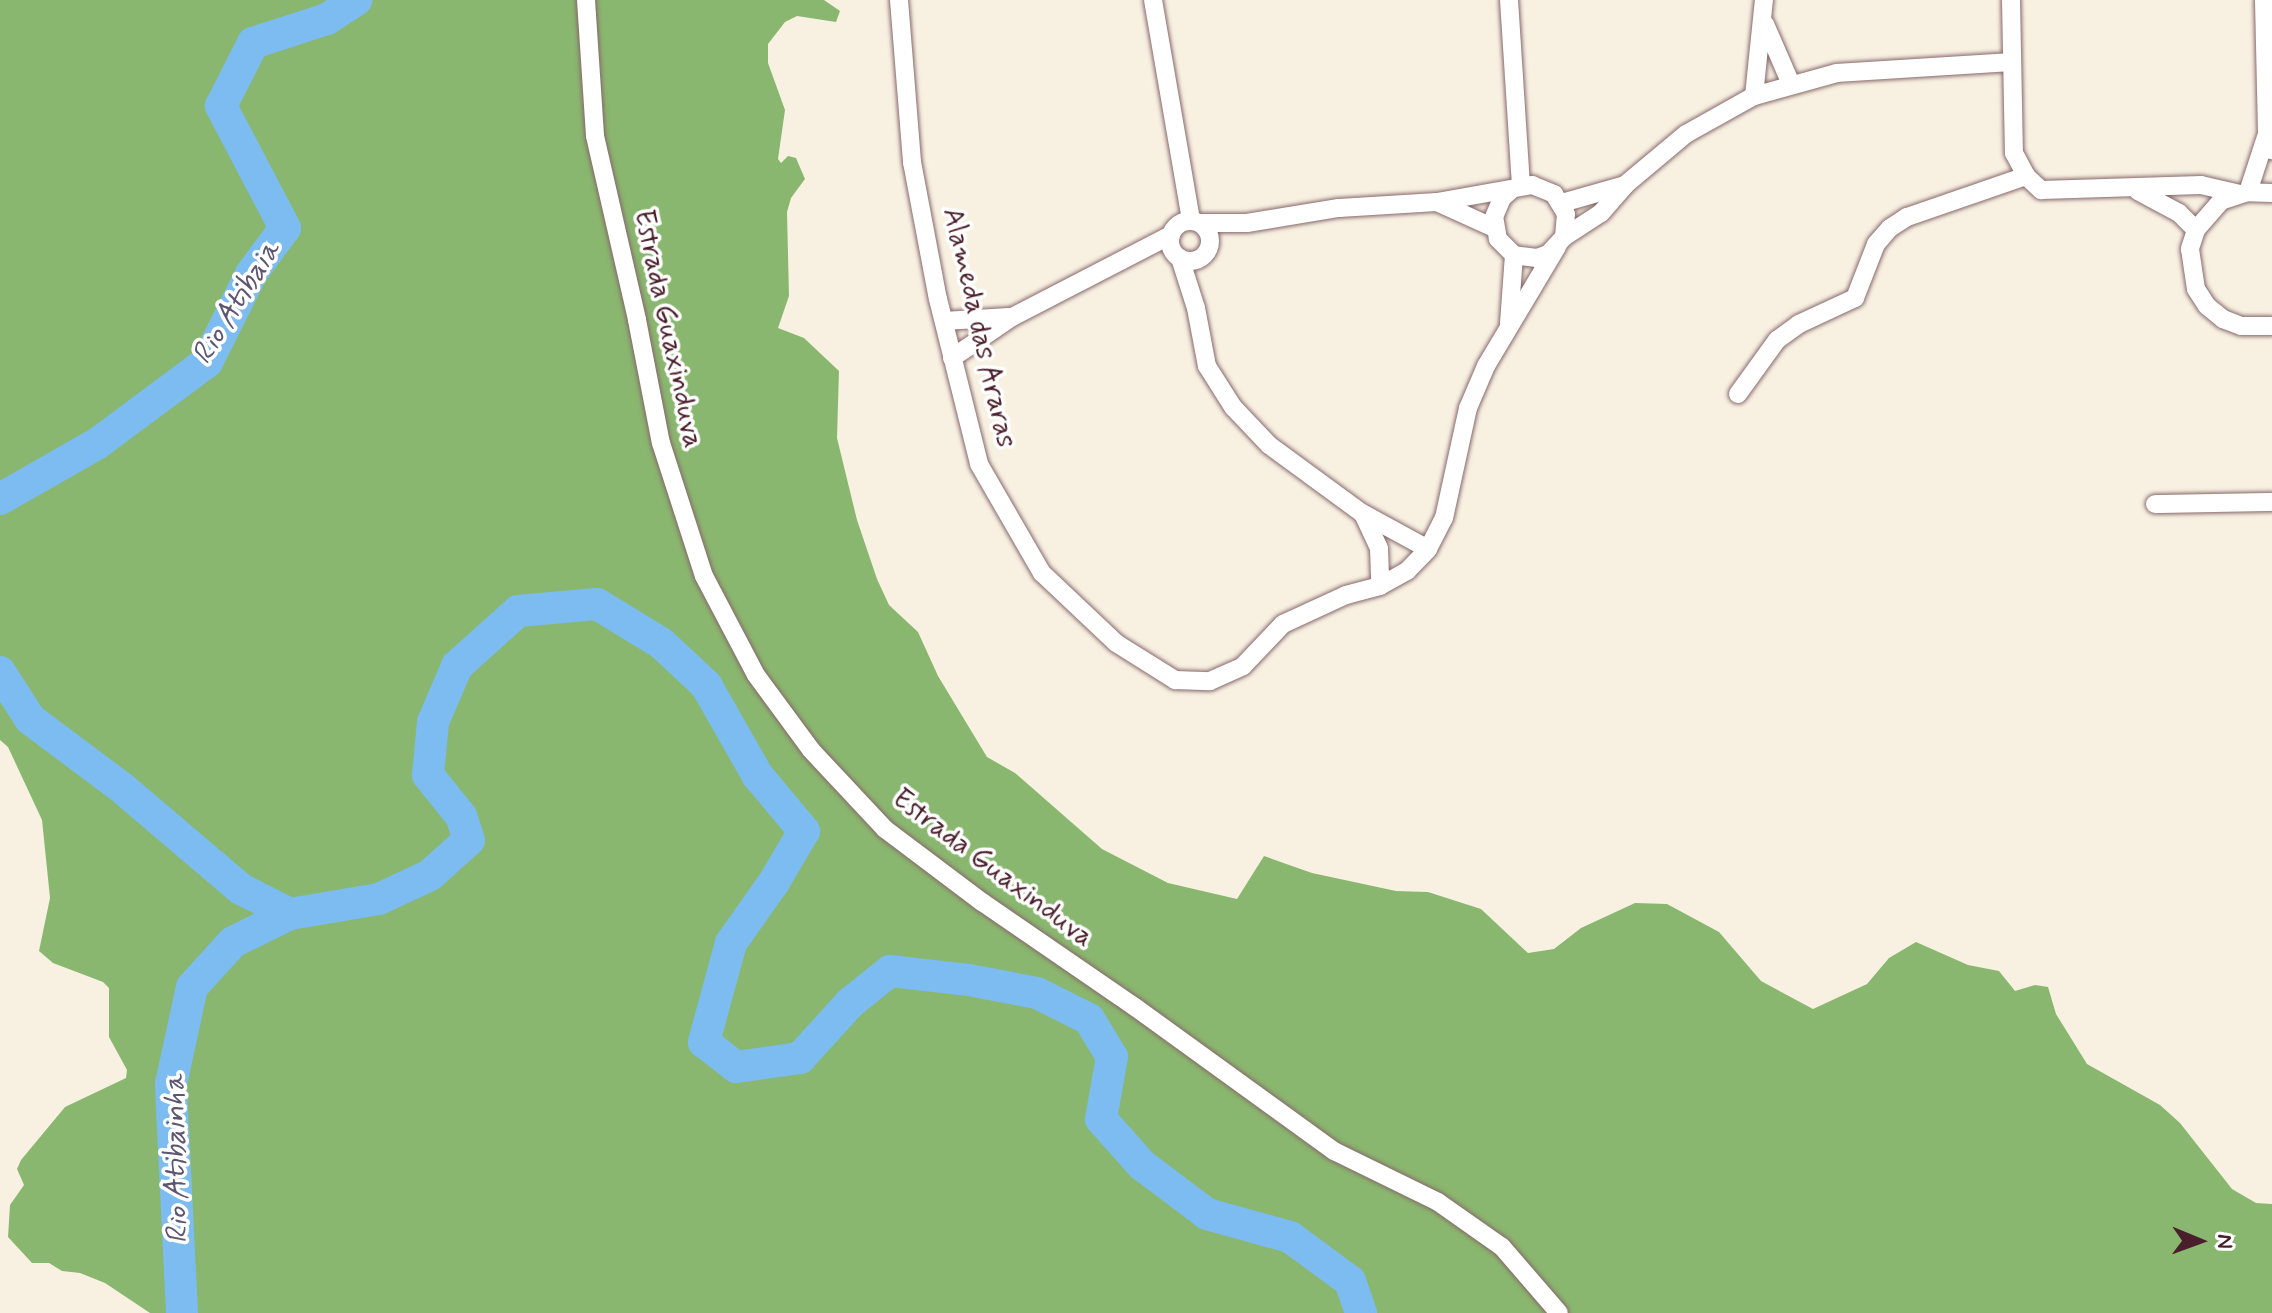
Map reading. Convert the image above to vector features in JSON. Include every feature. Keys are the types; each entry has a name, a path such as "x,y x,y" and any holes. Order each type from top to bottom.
{"street":[{"name":"Estrada Guaxinduva","path":"586,0 595,136 661,443 704,576 756,675 811,750 885,829 970,893 1334,1151 1438,1202 1502,1247 1559,1313"},
{"name":"Alameda das Araras","path":"899,0 912,162 952,358 979,464 1042,573 1116,643 1175,680 1210,681 1243,666 1283,624 1346,595 1380,586 1407,571 1428,549 1444,518 1468,408 1508,326 1561,242"},
{"path":"1153,0 1182,178 1196,308 1207,366 1233,407 1269,445 1362,513 1428,549"},
{"path":"1509,0 1516,188 1496,207 1494,228 1505,249 1514,255 1537,258 1601,213 1625,185 1686,134 1754,96 1837,73 1891,67 2011,62"},
{"path":"1754,96 1764,0"},
{"path":"2011,0 2014,153 2026,176 2041,190 2135,190 2201,185 2244,193 2272,193"},
{"path":"2264,0 2270,141 2244,193 2221,201 2196,230 2190,249 2190,270 2196,289 2207,306 2223,319 2241,326 2272,326"},
{"path":"1764,21 1791,84"},
{"path":"1738,394 1787,331 1855,298 1876,244 1890,228 1907,217 2026,176"},
{"path":"1562,203 1625,185"},
{"path":"952,358 1012,317 1127,260 1247,223 1339,208 1437,202 1483,192 1544,188 1562,203 1567,225 1561,242"},
{"path":"2135,190 2179,213 2196,230"},
{"path":"1437,202 1494,228"},
{"path":"1508,326 1514,255"},
{"path":"944,321 1012,317"},
{"path":"2155,504 2272,502"},
{"path":"1362,513 1379,548 1380,586"}],"green space":[{"path":"0,0 824,0 840,11 836,22 797,16 785,22 768,44 768,63 785,110 778,159 781,163 788,156 796,158 805,179 791,198 787,212 789,296 778,328 804,338 839,371 837,438 857,520 877,579 889,605 918,632 938,676 987,757 1015,773 1102,849 1168,883 1237,899 1264,856 1312,873 1396,891 1428,892 1481,909 1528,953 1554,949 1581,928 1635,903 1667,904 1719,932 1761,981 1813,1009 1867,984 1889,958 1916,942 1968,965 1999,971 2015,991 2035,985 2048,987 2056,1014 2087,1064 2160,1105 2180,1123 2232,1189 2256,1203 2272,1204 2272,1313 150,1313 105,1283 80,1273 62,1271 49,1263 32,1263 8,1237 10,1205 24,1185 17,1169 21,1160 65,1107 126,1078 127,1070 109,1037 109,988 103,982 53,963 39,951 50,898 42,820 8,747 0,740"}],"waterway":[{"name":"Rio Atibaia","path":"0,499 98,443 207,362 251,274 285,228 221,106 253,43 327,19 356,0"},
{"name":"Rio Atibainha","path":"182,1313 171,1084 192,987 233,942 290,914 379,899 430,875 469,840 461,816 428,775 433,722 457,666 518,611 597,604 661,643 706,685 758,776 804,831 774,882 731,943 704,1042 736,1067 800,1058 850,1003 890,971 969,980 1037,993 1089,1019 1112,1057 1101,1119 1142,1165 1207,1214 1290,1237 1350,1281 1361,1313"},
{"name":"Rio Atibaia","path":"0,672 30,719 121,787 241,889 290,914"}]}
